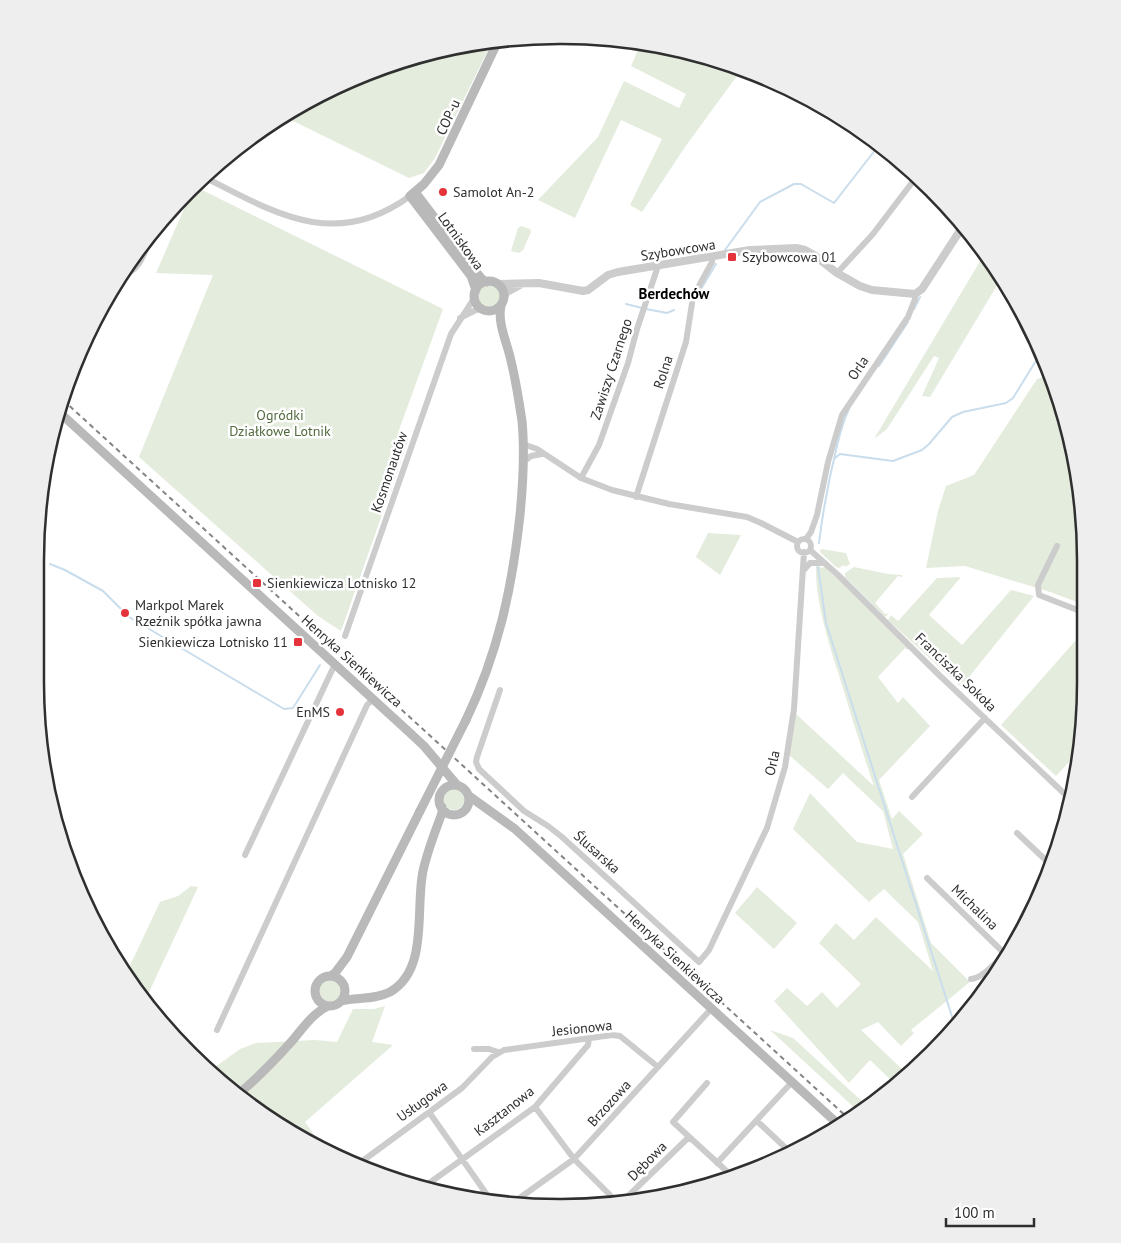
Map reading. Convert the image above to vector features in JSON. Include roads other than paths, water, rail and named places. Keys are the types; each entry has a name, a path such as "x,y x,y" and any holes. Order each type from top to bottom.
{"main road":[{"name":"COP-u","path":"413,194 443,159 495,48"},
{"name":"Lotniskowa","path":"413,194 467,262 487,282"},
{"name":"Lotniskowa","path":"413,194 471,276 475,294"},
{"path":"328,1006 321,1003 317,997 315,990 318,983 323,978 335,973 347,957 466,720 490,664 505,614 517,545 523,444 518,389 500,312 504,296 503,290 498,284 487,282 480,284 475,294 476,304 493,315 503,331"},
{"path":"485,310 495,310 501,306"},
{"name":"Henryka Sienkiewicza","path":"64,417 424,746 457,785"},
{"name":"Henryka Sienkiewicza","path":"440,766 445,784 444,790"},
{"path":"243,1090 274,1060 308,1021 323,1008 335,1005 341,1001 381,996 390,992 403,981 412,967 416,952 421,880 442,813 440,800 444,790 450,785 457,785 466,790 469,796 469,803 466,809 454,814 447,813 442,807"},
{"name":"Henryka Sienkiewicza","path":"469,796 515,829 834,1121"},
{"name":"Henryka Sienkiewicza","path":"466,809 475,808 491,812"},
{"path":"434,838 449,817 454,814"},
{"path":"341,1001 344,995 343,985 347,957"},
{"path":"330,976 337,978 349,992 364,999"},
{"path":"308,1021 316,1004 317,997"}],"street":[{"path":"211,180 282,215 312,223 336,224 362,220 385,212 413,194"},
{"path":"837,273 873,234 912,182"},
{"name":"Orla","path":"806,539 811,532 817,515 828,462 842,415 908,317 915,300 915,294 922,288 959,232"},
{"name":"Szybowcowa","path":"498,284 540,283 583,291 588,290 601,279 613,274 750,250 796,248 814,255 837,273 860,286 872,290 915,294"},
{"name":"Rolna","path":"636,497 686,342 693,297 712,262 712,257"},
{"name":"Zawiszy Czarnego","path":"581,478 599,445 628,364 637,329 658,266"},
{"path":"504,296 507,292 522,284"},
{"name":"Kosmonautów","path":"345,636 451,334 475,294"},
{"path":"460,318 476,310 485,310"},
{"path":"523,444 537,449 581,478 612,490 669,504 747,517 798,542 806,539 811,544 807,551 799,549 798,542"},
{"path":"523,462 531,456 542,454"},
{"path":"1057,546 1038,585 1038,595 1077,611"},
{"name":"Orla","path":"699,962 709,950 767,828 785,767 794,709 802,573 807,551"},
{"name":"Franciszka Sokoła","path":"807,551 825,563 937,673 1065,794"},
{"path":"802,573 810,563 825,563"},
{"path":"245,855 335,664"},
{"name":"Ślusarska","path":"500,690 477,757 477,765 524,811 562,837 699,962"},
{"path":"217,1030 361,718 373,699"},
{"path":"912,797 986,718"},
{"path":"1017,833 1046,860"},
{"name":"Michalina","path":"927,878 1002,951"},
{"path":"971,978 978,978 994,964"},
{"name":"Brzozowa","path":"520,1197 574,1159 710,1009"},
{"name":"Jesionowa","path":"474,1049 489,1049 498,1052 589,1038 620,1036 658,1067"},
{"name":"Kasztanowa","path":"430,1183 534,1107 588,1045 589,1038"},
{"name":"Usługowa","path":"362,1160 462,1088 498,1052"},
{"path":"717,1163 792,1082"},
{"path":"707,1083 673,1122 727,1172"},
{"path":"534,1107 574,1159 611,1196"},
{"path":"429,1112 486,1194"},
{"path":"757,1121 785,1148"},
{"name":"Dębowa","path":"629,1195 689,1136"}],"waterway":[{"path":"725,250 760,202 794,184 801,184 834,203 875,151"},
{"path":"695,299 716,264"},
{"path":"914,309 920,297"},
{"path":"626,304 642,308"},
{"path":"646,309 667,313 674,310"},
{"path":"879,366 908,322"},
{"path":"834,459 840,454 893,461 922,450 952,417 963,412 1006,403 1013,398 1037,360"},
{"path":"819,543 831,470 849,409"},
{"path":"50,564 103,591 129,617 284,709 293,708 320,665"},
{"path":"818,567 826,623 953,1018"}],"railway":[{"path":"68,404 844,1114"}],"place":[{"name":"Samolot An-2","path":"443,192"},
{"name":"Szybowcowa 01","path":"732,257"},
{"name":"Sienkiewicza Lotnisko 12","path":"257,583"},
{"name":"Markpol Marek Rzeźnik spółka jawna","path":"125,613"},
{"name":"Sienkiewicza Lotnisko 11","path":"298,642"},
{"name":"EnMS","path":"340,712"}],"district":[{"name":"Berdechów","path":"674,293"}],"park label":[{"name":"Ogródki Działkowe Lotnik","path":"280,424"}]}
